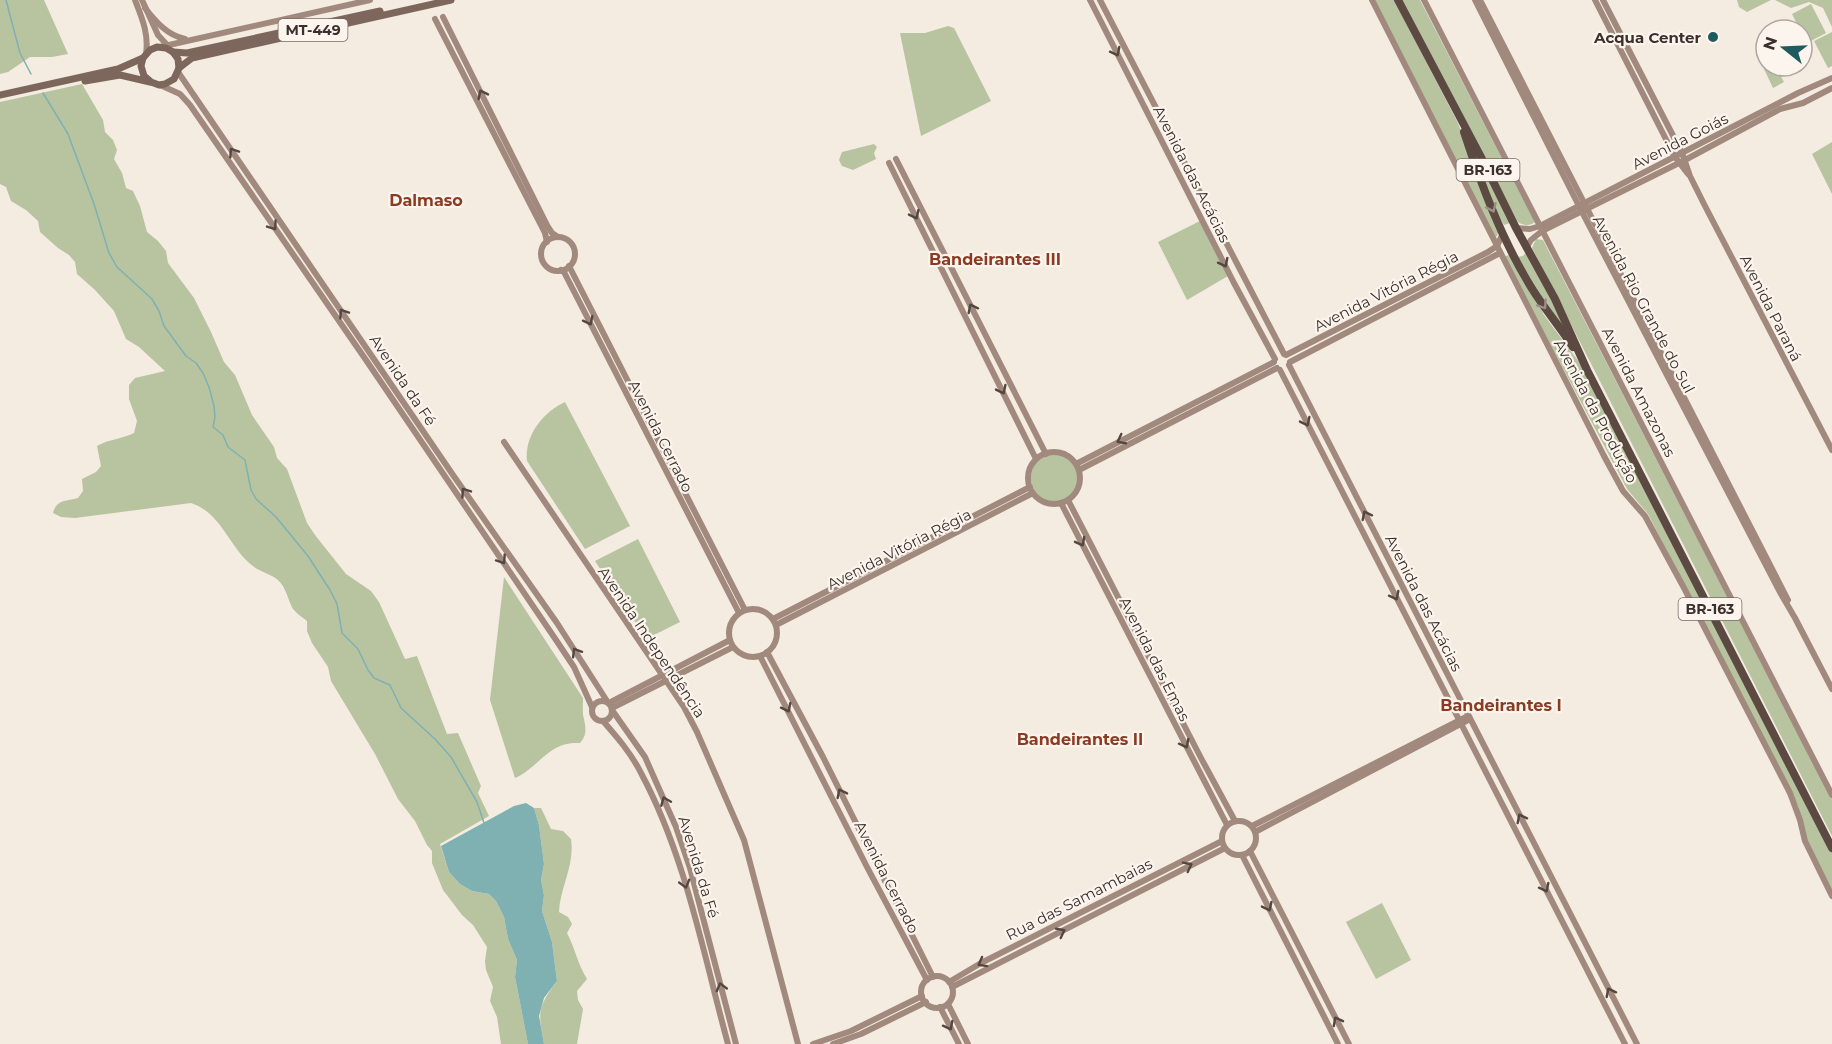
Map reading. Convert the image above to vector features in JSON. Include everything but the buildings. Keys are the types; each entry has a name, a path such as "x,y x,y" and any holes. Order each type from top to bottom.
{"highway":[{"name":"BR-163","path":"1398,0 1526,248 1555,299 1587,370 1832,848"},
{"name":"BR-163","path":"1458,113 1480,183 1514,255 1528,282 1587,370"},
{"path":"1503,233 1509,227 1516,228"},
{"path":"1514,255 1521,255 1526,248"}],"main road":[{"name":"MT-449","path":"0,97 118,69 155,48 168,48 187,53 430,0"},
{"name":"MT-449","path":"0,97 120,75 159,85 170,82 187,60 199,56 451,0"},
{"path":"168,48 178,59 178,70"},
{"path":"144,56 142,71 151,82"}],"street":[{"path":"135,0 146,28 147,41 144,56"},
{"path":"142,0 158,35 168,48 192,39 370,0"},
{"name":"Avenida das Acácias","path":"1090,0 1625,1044"},
{"name":"Avenida das Acácias","path":"1100,0 1290,364 1636,1044"},
{"name":"Avenida da Produção","path":"1372,0 1604,456 1623,491 1645,516 1747,709 1796,806 1805,841 1832,896"},
{"name":"Avenida Amazonas","path":"1424,0 1832,795"},
{"name":"Avenida Rio Grande do Sul","path":"1475,0 1584,208"},
{"name":"Avenida Rio Grande do Sul","path":"1480,0 1781,594 1832,689"},
{"name":"Avenida Paraná","path":"1595,0 1690,176 1832,450"},
{"name":"Avenida Paraná","path":"1603,0 1680,158"},
{"path":"145,8 170,34 182,39 192,39"},
{"path":"443,17 548,227 552,233 567,240 573,246 575,255 569,266 561,270 549,268 543,261 542,252 547,242 558,237"},
{"path":"435,19 545,233 547,242"},
{"name":"Avenida da Fé","path":"178,70 453,475 557,623 645,757 676,827 690,868 736,1044"},
{"name":"Avenida Goiás","path":"1541,229 1680,158 1793,96 1832,78"},
{"name":"Avenida da Fé","path":"159,85 180,94 195,112 373,369 574,666 592,707"},
{"path":"1819,85 1822,94"},
{"name":"Avenida Goiás","path":"1680,158 1780,109 1795,106 1832,88"},
{"path":"1793,96 1795,106"},
{"path":"896,159 1046,454"},
{"path":"889,163 1036,459"},
{"path":"1516,228 1541,229"},
{"path":"1526,248 1541,229"},
{"path":"1497,246 1503,233"},
{"name":"Avenida Vitória Régia","path":"1497,246 1285,355 1277,356 1276,365 1287,369 1290,364 1500,253"},
{"path":"1500,253 1514,255"},
{"name":"Avenida Cerrado","path":"569,266 742,611"},
{"name":"Avenida Cerrado","path":"561,270 742,611"},
{"path":"1077,467 1276,365"},
{"name":"Avenida Independência","path":"504,442 684,707 698,732 744,840 798,1044"},
{"path":"1057,452 1065,454 1077,467 1080,483 1074,496 1061,503 1045,503 1038,499 1031,490 1029,472 1036,459 1046,454 1057,452"},
{"name":"Avenida Vitória Régia","path":"774,622 1031,490"},
{"name":"Avenida das Emas","path":"1068,500 1235,820"},
{"name":"Avenida das Emas","path":"1061,503 1227,825"},
{"path":"751,609 763,611 774,622 776,640 767,652 760,656 745,656 733,647 729,627 733,619 742,611 751,609"},
{"path":"610,706 730,640"},
{"path":"663,678 733,647"},
{"name":"Avenida Cerrado","path":"767,652 823,758 930,979"},
{"name":"Avenida Cerrado","path":"760,656 867,867 930,979"},
{"path":"598,701 610,706 610,717 603,721 593,716 592,707 598,701"},
{"path":"1254,829 1469,718"},
{"name":"Avenida da Fé","path":"603,721 641,771 667,831 694,915 728,1044"},
{"path":"1235,820 1246,822 1254,829 1255,844 1242,855 1233,854 1225,848 1222,841 1222,834 1227,825 1235,820"},
{"name":"Rua das Samambaias","path":"951,984 981,963 1222,841"},
{"name":"Rua das Samambaias","path":"951,984 1225,848"},
{"path":"1250,850 1349,1044"},
{"path":"1242,855 1338,1044"},
{"path":"942,977 951,984 952,998 948,1004 932,1007 924,999 922,988 930,979 942,977"},
{"path":"813,1044 851,1031 924,999"},
{"path":"832,1044 861,1034 924,999"},
{"path":"948,1004 968,1044"},
{"path":"940,1007 959,1044"}],"green space":[{"path":"0,0 44,0 68,54 30,57 8,72 0,74"},
{"path":"1374,0 1394,0 1458,123 1499,230 1497,236 1495,237"},
{"path":"1402,0 1420,0 1535,222 1524,225 1517,221"},
{"path":"1737,0 1771,0 1747,12 1739,7"},
{"path":"1775,0 1832,0 1832,27 1823,8 1809,2 1791,8"},
{"path":"1811,4 1826,33 1814,39 1814,18 1794,18 1792,14"},
{"path":"948,26 954,28 991,101 921,136 900,33 925,33"},
{"path":"1832,32 1832,66 1828,68 1814,41"},
{"path":"1768,78 1782,78 1784,82 1773,88"},
{"path":"82,84 103,120 105,132 113,140 117,150 114,159 122,173 126,188 133,191 140,206 147,232 166,251 168,263 194,298 224,362 235,375 252,415 274,447 277,458 287,469 307,523 346,574 371,591 379,602 405,659 417,656 447,734 458,733 481,786 478,793 489,816 440,844 449,872 460,884 472,891 489,894 496,901 504,917 508,939 517,960 515,977 528,1044 501,1044 497,1017 490,1001 493,987 486,970 487,947 473,925 462,915 443,890 432,863 432,851 415,821 398,799 375,754 331,681 328,667 307,631 307,621 293,609 281,583 245,559 218,523 202,508 191,503 75,518 61,517 53,513 59,503 78,498 83,491 82,479 96,472 101,466 97,446 134,433 137,421 129,399 129,385 135,378 165,371 139,347 126,339 114,311 77,274 75,262 40,232 38,221 11,201 6,187 0,184 0,102"},
{"path":"1471,141 1510,223 1504,225 1491,203"},
{"path":"1832,142 1832,194 1812,154"},
{"path":"874,144 877,147 874,153 876,159 853,170 842,166 839,160 842,152"},
{"path":"1200,221 1228,276 1187,300 1158,242"},
{"path":"1536,239 1543,240 1832,799 1832,836 1532,248"},
{"path":"1526,252 1573,341 1557,323 1517,257 1523,256"},
{"path":"1509,255 1513,257 1544,315 1579,362 1832,852 1832,893 1807,841 1798,806 1648,514 1627,489 1504,257"},
{"path":"565,402 630,526 585,549 527,461 529,443 537,426 549,412"},
{"path":"1050,454 1060,454 1072,461 1079,473 1079,483 1072,495 1060,502 1050,502 1035,491 1031,483 1031,473 1042,458"},
{"path":"638,539 680,622 646,639 595,561"},
{"path":"504,577 583,698 585,729 585,735 580,743 569,743 552,750 515,778 490,700"},
{"path":"534,808 541,808 551,829 563,831 571,839 571,858 559,912 568,917 572,924 567,933 587,979 577,991 578,1000 583,1009 577,1044 544,1044 541,1011 557,981 552,942 542,911 544,895 541,880 544,864 539,825"},
{"path":"1382,903 1411,960 1376,979 1346,922"}],"water":[{"path":"526,803 534,808 539,825 544,864 541,880 544,895 542,911 552,942 557,981 544,998 539,1016 544,1044 528,1044 515,977 517,960 508,939 504,917 496,901 489,894 472,891 460,884 449,872 441,846 514,806"}],"waterway":[{"path":"6,0 20,53 31,74"},
{"path":"43,93 68,134 109,253 117,267 152,299 164,326 186,356 196,363 203,373 214,406 213,427 223,435 228,447 245,460 251,490 256,499 276,517 308,556 337,604 342,633 358,649 374,678 390,685 401,708 451,757 477,802 484,823"}],"place":[{"name":"Acqua Center","path":"1713,37"}],"district":[{"name":"Dalmaso","path":"426,200"},
{"name":"Bandeirantes III","path":"995,259"},
{"name":"Bandeirantes I","path":"1501,705"},
{"name":"Bandeirantes II","path":"1080,739"}]}
